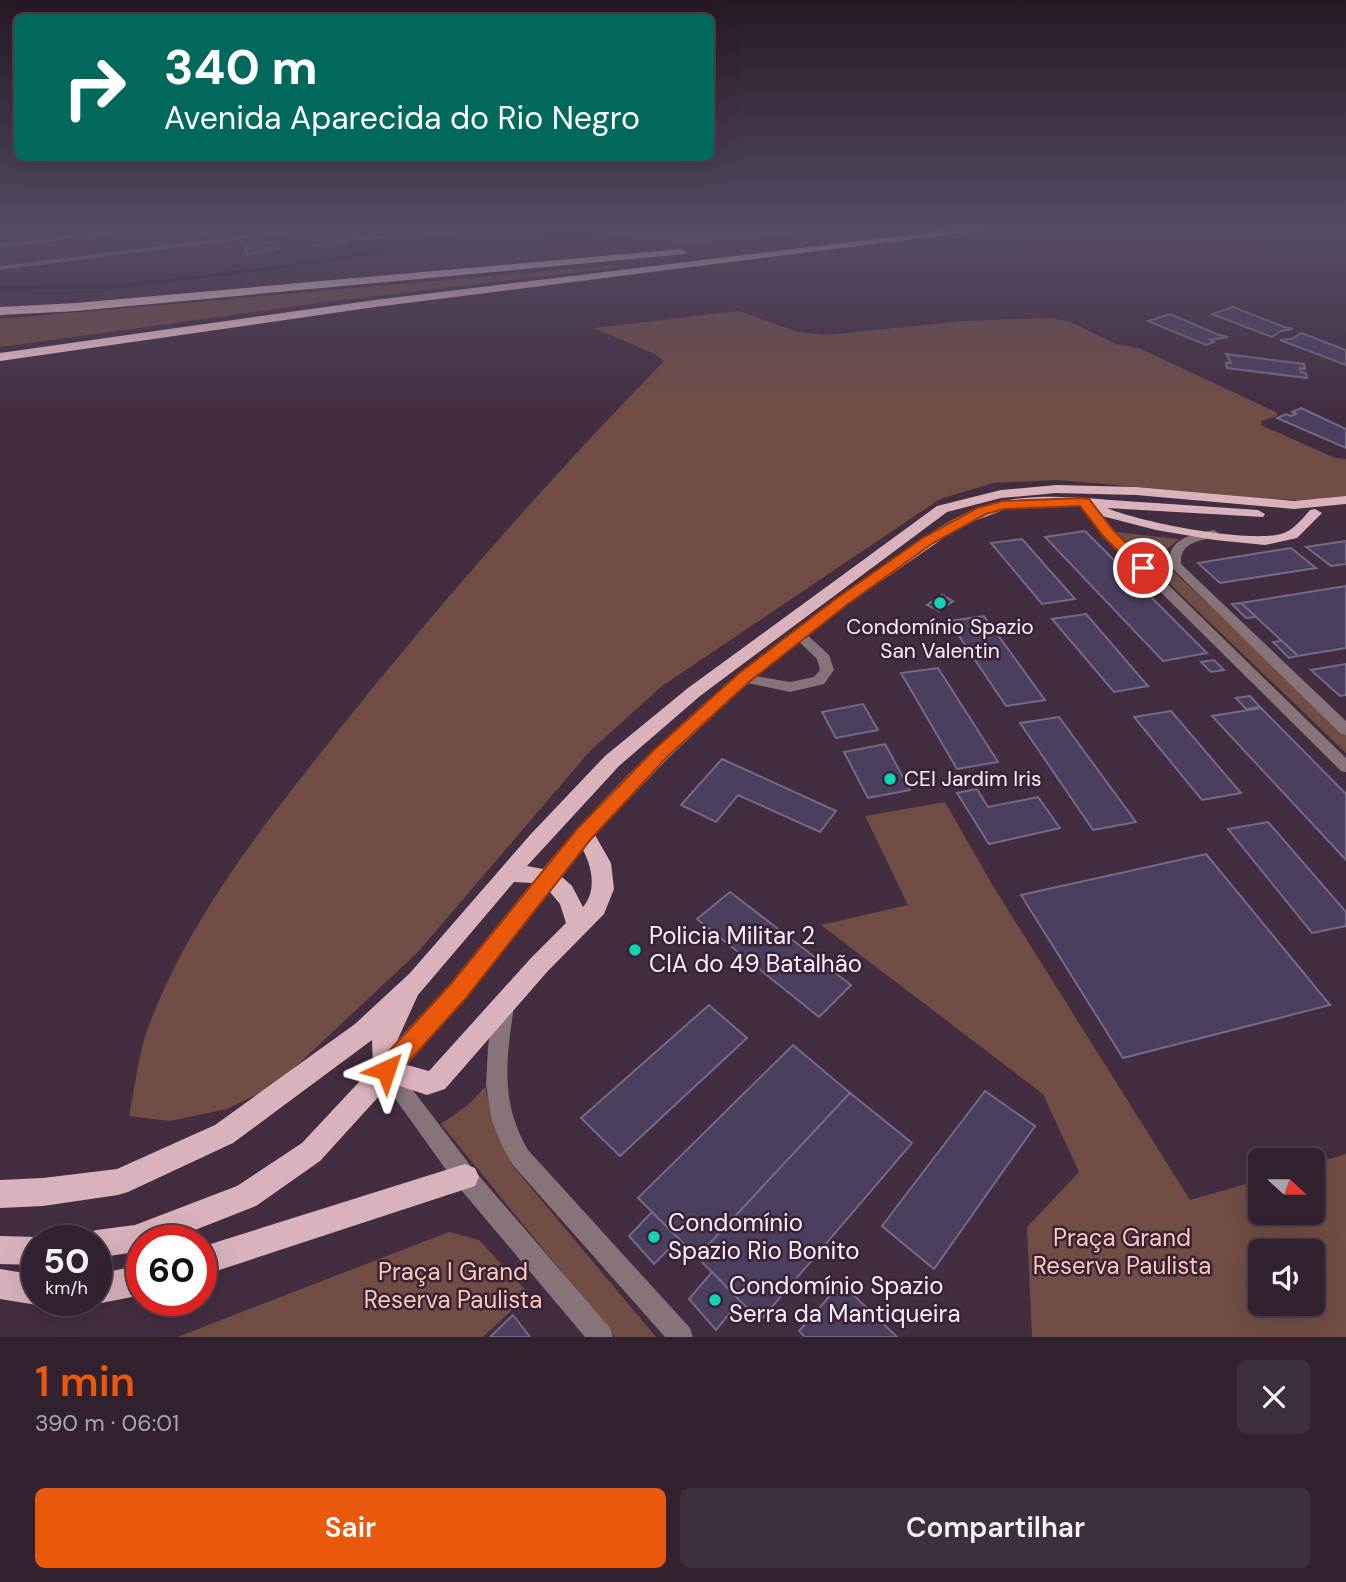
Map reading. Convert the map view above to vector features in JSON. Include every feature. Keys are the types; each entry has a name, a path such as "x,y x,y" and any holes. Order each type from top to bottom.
{"highway":[{"path":"0,314 279,289"},
{"path":"0,352 477,289"},
{"path":"0,357 107,338"}],"main road":[{"path":"0,1194 43,1192 118,1182 224,1134 364,1032 418,980 537,839 622,752 694,692 942,509 1001,494 1088,495 1315,513 1346,511"},
{"path":"1088,495 1103,513 1236,537 1280,540 1292,536 1315,513"},
{"path":"112,1242 135,1238 246,1196 312,1152 458,991 584,834 661,753 743,678 799,635 928,540 982,511 1088,495"},
{"path":"1264,509 1346,500"},
{"path":"1236,537 1264,524 1264,509"},
{"path":"386,1070 428,1083 436,1081 539,965 579,928 596,908 603,889 600,863 584,834"},
{"path":"510,873 548,877 570,898 579,928"},
{"path":"386,1070 380,1053 383,1041 418,980"},
{"path":"217,1257 415,1191 466,1177"},
{"path":"0,1250 21,1251"},
{"path":"0,1283 21,1287"}],"street":[{"path":"1088,495 1108,533 1346,767"},
{"path":"1216,534 1183,543 1175,552 1175,565 1346,730"},
{"path":"743,678 790,687 819,681 827,670 824,659 799,635"},
{"path":"504,1006 496,1076 499,1110 505,1134 520,1157 681,1337"},
{"path":"386,1070 466,1177 601,1337"}],"green space":[{"path":"339,289 432,289 0,347 0,319"},
{"path":"739,311 798,332 827,335 963,321 1049,318 1071,322 1116,344 1139,348 1276,412 1277,416 1261,421 1261,425 1335,458 1346,459 1346,497 1321,501 1273,499 1058,480 993,483 940,499 662,686 590,751 418,952 275,1086 227,1109 170,1121 129,1116 145,1038 165,987 207,909 231,872 284,800 416,635 537,496 664,361 655,354 594,328"},
{"path":"1116,532 1179,539 1164,552 1169,567 1346,734 1346,753"},
{"name":"Praça Grand Reserva Paulista","path":"945,802 993,886 1190,1200 1248,1183 1248,1225 1325,1225 1325,1160 1346,1154 1346,1337 1032,1337 1027,1227 1079,1172 1043,1094 821,925 908,905 865,816"},
{"path":"485,1087 500,1141 512,1165 656,1337 615,1337 441,1124 468,1105"},
{"name":"Praça I Grand Reserva Paulista","path":"449,1232 479,1240 529,1294 483,1337 177,1337"}],"building":[{"path":"1233,307 1293,329 1281,331 1272,337 1212,314"},
{"path":"1170,314 1228,337 1210,340 1214,342 1206,345 1148,321"},
{"path":"1301,333 1346,350 1346,365 1280,340 1292,339"},
{"path":"1226,354 1304,364 1305,369 1300,368 1307,378 1227,368 1226,363 1231,363"},
{"path":"1301,408 1346,429 1346,448 1277,418 1296,414 1292,412"},
{"path":"1085,531 1207,653 1163,661 1045,537"},
{"path":"1022,539 1075,599 1042,604 991,543"},
{"path":"1346,541 1346,564 1331,566 1306,547"},
{"path":"1291,548 1316,568 1220,583 1198,563"},
{"path":"1346,586 1346,648 1298,656 1241,603"},
{"name":"Condomínio Spazio San Valentin","path":"942,595 953,601 939,611 927,605"},
{"path":"1241,603 1256,617 1246,618 1232,604"},
{"path":"1086,614 1148,686 1114,692 1052,619"},
{"path":"984,616 1045,700 1006,706 949,621"},
{"path":"1282,641 1298,656 1289,658 1273,642"},
{"path":"1214,660 1224,670 1211,672 1201,662"},
{"path":"1346,664 1346,695 1340,696 1311,670"},
{"path":"938,668 998,762 957,769 901,673"},
{"path":"1250,696 1260,707 1246,709 1236,698"},
{"path":"863,704 878,730 836,738 822,712"},
{"path":"1261,708 1346,794 1346,860 1212,716"},
{"path":"1171,711 1241,793 1202,800 1134,717"},
{"path":"1059,717 1136,822 1093,830 1020,723"},
{"path":"885,744 910,790 868,798 844,752"},
{"path":"722,759 836,811 820,832 738,795 716,822 681,805"},
{"path":"977,789 988,807 1038,797 1060,828 989,844 957,793"},
{"path":"1268,822 1346,912 1346,926 1312,933 1228,829"},
{"path":"1206,854 1330,1005 1123,1058 1021,895"},
{"path":"730,892 851,985 819,1017 697,919"},
{"path":"709,1005 747,1038 620,1156 581,1118"},
{"path":"793,1045 850,1093 697,1257 638,1198"},
{"path":"985,1091 1035,1126 934,1269 882,1226"},
{"path":"850,1093 912,1143 760,1321 697,1257"},
{"name":"Condomínio Spazio Rio Bonito","path":"652,1212 679,1239 654,1264 629,1236"},
{"name":"Condomínio Spazio Serra da Mantiqueira","path":"712,1272 740,1301 716,1330 689,1299"},
{"path":"841,1283 897,1337 805,1337 799,1331"},
{"path":"513,1315 530,1337 490,1337"}],"place":[{"name":"Condomínio Spazio San Valentin","path":"940,603"},
{"name":"CEI Jardim Iris","path":"890,779"},
{"name":"Policia Militar 2 CIA do 49 Batalhão","path":"635,950"},
{"name":"Condomínio Spazio Rio Bonito","path":"654,1237"},
{"name":"Condomínio Spazio Serra da Mantiqueira","path":"715,1300"}],"route":[{"path":"386,1070 458,991 584,834 661,753 743,678 842,601 928,540 956,523 1003,505 1084,502 1108,533 1143,568"}]}
